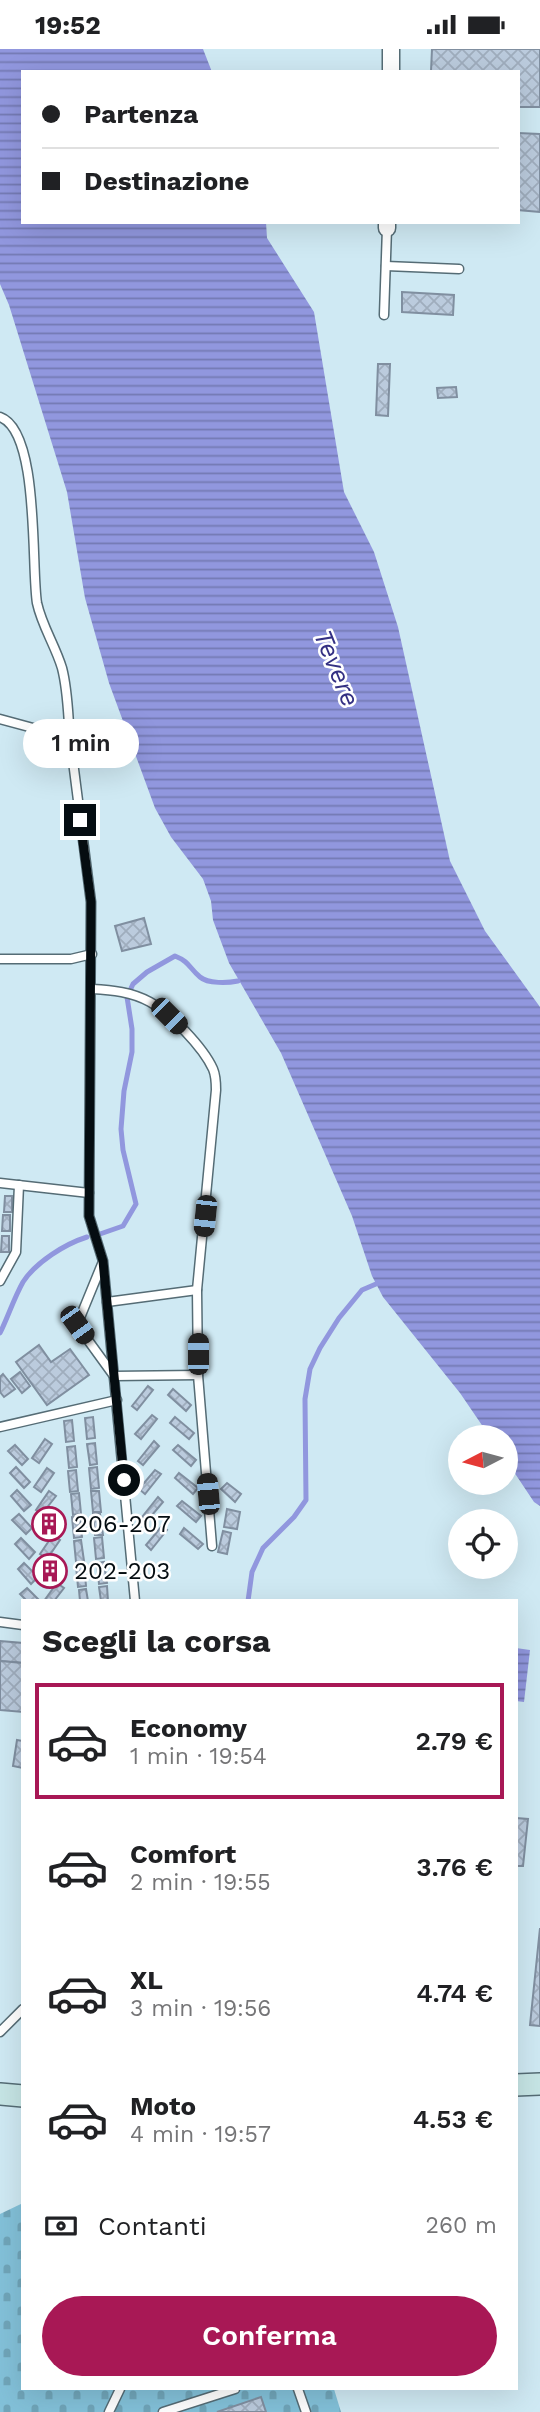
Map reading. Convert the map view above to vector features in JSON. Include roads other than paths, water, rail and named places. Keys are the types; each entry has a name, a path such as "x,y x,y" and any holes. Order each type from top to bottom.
{"main road":[{"path":"518,2085 540,2084"},
{"path":"0,2094 21,2097"}],"street":[{"path":"391,49 391,70"}],"lane":[{"path":"384,315 387,225"},
{"path":"386,266 459,269"},
{"path":"0,417 10,423 16,436 29,481 37,603 62,668 91,902 89,1216 103,1261 135,1599"},
{"path":"0,719 70,738"},
{"path":"0,958 71,959 92,954"},
{"path":"92,989 114,990 151,1002 187,1034 212,1066 215,1075 216,1090 197,1290 198,1375 212,1546"},
{"path":"0,1183 89,1193"},
{"path":"0,1281 16,1252 19,1185"},
{"path":"103,1261 77,1325 114,1376"},
{"path":"107,1302 197,1290"},
{"path":"114,1376 198,1375"},
{"path":"0,1427 117,1400"},
{"path":"0,1622 21,1625"},
{"path":"0,2032 21,2011"},
{"path":"109,2412 120,2390"},
{"path":"163,2412 232,2390"},
{"path":"298,2390 306,2412"}],"water":[{"name":"Tevere","path":"0,49 203,49 211,70 21,70 21,224 266,224 267,238 314,312 344,492 374,552 398,627 450,861 485,931 540,1007 540,1506 534,1502 518,1478 518,1425 482,1425 460,1393 383,1297 372,1276 352,1216 281,1053 229,963 213,920 211,901 203,879 171,837 155,808 109,683 85,598 67,492 9,305 0,284"},
{"path":"518,1648 530,1650 524,1702 518,1701"}],"waterway":[{"path":"100,1234 123,1226 136,1204 123,1150 121,1129 124,1091 132,1052 127,997 133,984 147,972 175,956 208,981 238,981"},
{"path":"0,1333 23,1282 35,1268 70,1244 87,1237"},
{"path":"248,1599 252,1572 263,1548 294,1517 306,1500 305,1399 310,1369 339,1318 362,1290 376,1284"}],"place":[{"name":"206-207","path":"49,1524"},
{"name":"202-203","path":"50,1571"}]}
